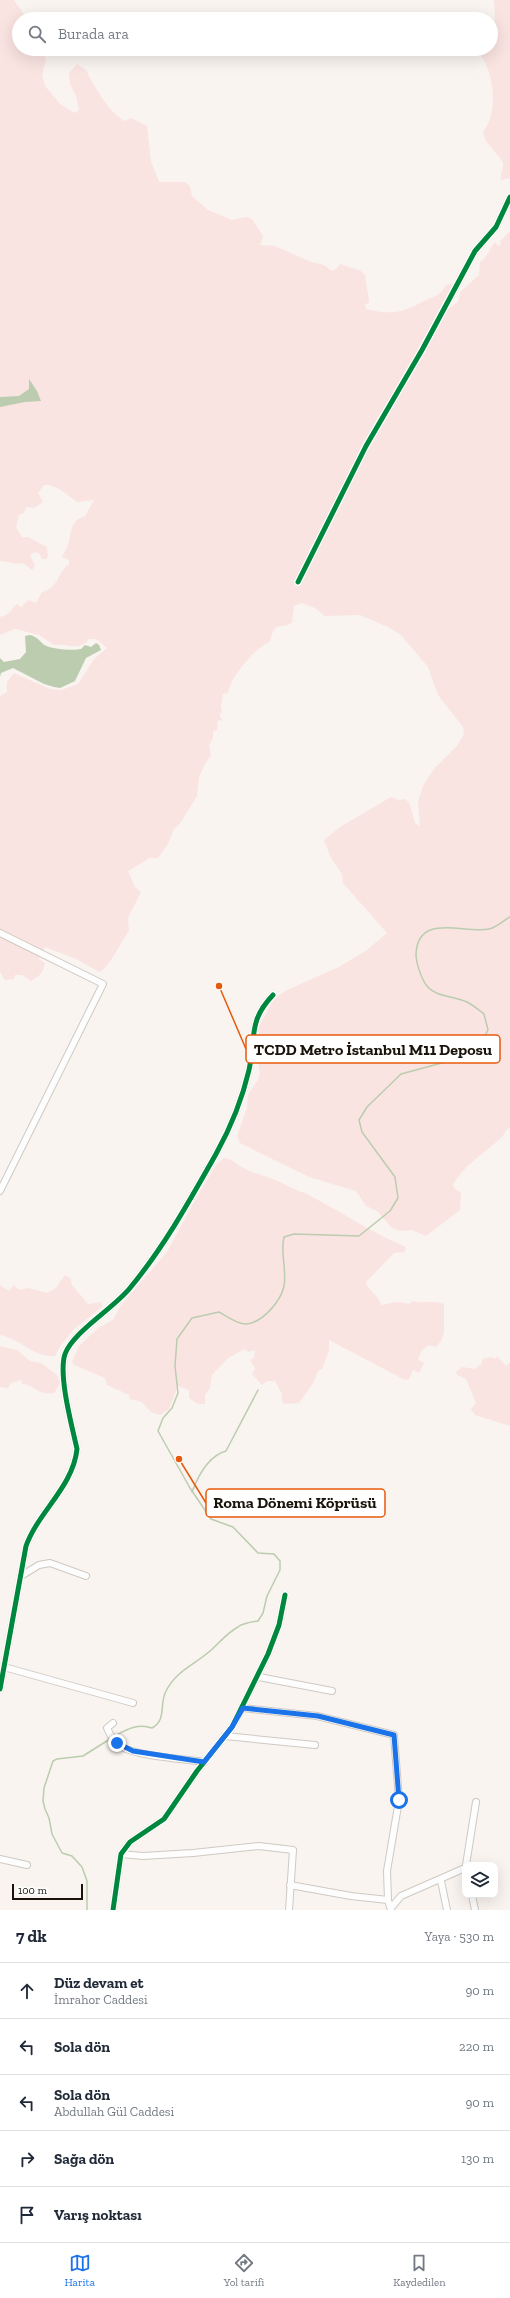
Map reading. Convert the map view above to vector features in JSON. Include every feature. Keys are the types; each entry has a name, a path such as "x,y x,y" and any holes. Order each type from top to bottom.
{"street":[{"path":"298,582 366,446 422,350 475,251 496,227 510,197"},
{"path":"0,934 103,984 0,1191"},
{"path":"0,1689 20,1576 31,1534 67,1479 76,1456 77,1450 62,1374 65,1354 74,1340 129,1290 163,1244 187,1205 231,1128 249,1068 254,1025 260,1010 273,995"},
{"path":"20,1576 39,1565 50,1563 86,1576"},
{"path":"113,1910 121,1854 130,1842 164,1819 204,1762 225,1736 243,1708 259,1676 279,1625 285,1595"},
{"path":"4,1667 133,1703"},
{"path":"259,1676 332,1691"},
{"path":"243,1708 318,1716 394,1735 399,1800 387,1871 388,1900 391,1909"},
{"path":"113,1723 107,1728 115,1741 133,1751 204,1762"},
{"path":"225,1736 315,1744"},
{"path":"466,1862 476,1802"},
{"path":"121,1854 142,1856 193,1853 259,1846 292,1850 289,1910"},
{"path":"0,1859 27,1865"},
{"path":"391,1909 401,1896 441,1881 462,1870"},
{"path":"441,1881 447,1910"},
{"path":"290,1885 351,1896 388,1900"},
{"path":"473,1898 475,1910"}],"shaded area":[{"path":"0,0 14,0 22,12 12,12 12,56 44,56 46,59 42,75 45,86 61,105 75,113 79,110 76,96 70,84 69,73 77,64 86,70 102,98 113,112 125,121 131,118 147,126 151,161 159,182 185,182 190,186 192,196 208,210 232,220 246,217 252,219 263,236 260,245 275,246 311,262 324,265 332,271 340,264 361,271 365,275 369,300 369,303 365,304 366,309 382,312 402,311 439,294 446,285 453,284 445,308 448,309 458,302 460,292 479,275 480,262 485,258 495,242 498,246 501,244 500,241 510,231 510,1127 502,1137 463,1170 453,1184 454,1188 461,1193 460,1210 426,1236 412,1230 401,1231 392,1228 377,1211 366,1206 356,1191 309,1177 240,1143 237,1136 247,1108 248,1094 258,1080 260,1073 258,1059 261,1041 258,1028 274,999 285,991 339,967 367,950 387,933 343,883 342,874 331,858 324,840 340,827 391,797 399,800 404,799 409,802 415,823 420,826 418,801 423,786 433,770 457,746 464,734 463,727 438,695 428,667 401,635 388,627 360,615 325,616 315,608 302,603 294,606 292,622 285,626 279,626 274,630 270,642 251,656 233,680 228,693 223,694 221,706 222,712 219,715 223,721 218,720 217,730 213,731 213,738 209,745 211,756 206,762 199,777 197,796 181,822 174,829 168,844 158,858 150,858 128,871 135,887 141,892 128,918 129,931 103,970 99,972 76,959 45,947 39,959 45,963 42,972 38,976 31,981 22,975 15,975 14,979 5,980 0,972 0,696 7,692 7,682 14,673 50,689 61,690 78,684 94,659 107,648 96,639 89,639 85,643 77,646 59,644 54,645 39,635 15,629 0,635 0,617 8,614 17,604 21,607 28,600 36,603 42,592 48,590 55,584 69,564 69,560 62,557 69,543 73,525 80,518 85,516 94,500 77,502 57,488 44,485 38,493 43,502 34,508 26,507 24,513 19,515 16,527 22,537 28,537 47,547 48,556 46,559 42,559 40,554 35,552 30,555 35,566 32,570 23,563 17,564 0,561"},
{"path":"494,0 510,0 510,178 501,180 503,162 486,141 483,132 488,124 491,114 493,92 488,70 481,56 498,56 498,12 495,12"},
{"path":"29,379 37,391 41,401 25,402 0,407 0,397 19,396 29,389"},
{"path":"30,635 46,646 55,648 78,650 85,645 91,647 96,643 99,645 101,650 86,658 75,681 60,688 44,684 13,668 1,673 0,677 0,658 4,662 20,659 26,652 25,636"},
{"path":"224,1158 231,1160 248,1170 305,1193 380,1235 406,1247 405,1252 394,1253 366,1282 378,1298 381,1305 397,1302 409,1304 413,1301 436,1302 444,1304 444,1333 441,1341 436,1347 429,1345 422,1350 418,1359 424,1363 419,1373 413,1370 409,1379 405,1380 329,1340 329,1350 322,1369 318,1371 314,1382 299,1403 284,1404 282,1401 282,1394 275,1381 267,1381 262,1385 252,1374 255,1368 250,1360 254,1358 255,1350 248,1352 245,1349 228,1358 212,1375 210,1388 205,1395 205,1404 198,1404 189,1398 189,1390 178,1386 169,1409 160,1415 151,1412 142,1402 130,1399 129,1395 107,1385 105,1378 74,1365 72,1362 79,1346 98,1328 113,1320 121,1305 167,1252 216,1165"},
{"path":"65,1275 70,1278 72,1285 88,1304 102,1302 102,1307 74,1329 60,1346 55,1356 41,1354 14,1340 0,1335 0,1285 9,1291 14,1285 19,1290 29,1288 47,1293 56,1288"},
{"path":"0,1346 17,1350 30,1361 41,1363 57,1375 60,1384 54,1393 43,1393 30,1386 22,1384 21,1380 11,1383 8,1388 0,1387"},
{"path":"496,1355 506,1366 510,1362 510,1426 475,1415 471,1409 476,1403 466,1379 457,1375 456,1372 462,1367 475,1369 482,1363 482,1359 492,1357 494,1359 497,1357"}],"waterway":[{"path":"113,1737 132,1728 141,1726 152,1728 157,1725 160,1721 164,1696 170,1684 180,1673 204,1656 234,1629 245,1624 258,1621 263,1613 267,1596 280,1570 280,1561 274,1554 258,1553 233,1527 211,1519 190,1488 158,1431 163,1418 172,1408 178,1393 175,1366 177,1339 192,1318 219,1312 236,1322 247,1324 265,1315 279,1298 284,1286 284,1237 294,1234 359,1236 390,1211 398,1198 395,1177 362,1132 359,1120 367,1107 401,1074 464,1057 482,1041 488,1030 484,1014 476,1008 462,1000 435,992 427,986 421,975 417,961 416,954 419,941 425,933 433,929 489,929 510,917"},
{"path":"192,1492 204,1467 214,1457 226,1451 258,1390"},
{"path":"87,1910 87,1881 82,1867 72,1856 62,1853 52,1834 49,1818 43,1801 44,1788 53,1761 57,1759 83,1756 110,1739"}],"cycle path":[{"path":"298,582 366,446 422,350 475,251 496,227 510,197"},
{"path":"0,1689 26,1546 38,1522 69,1475 74,1463 77,1449 64,1387 63,1363 65,1354 76,1337 123,1296 130,1288 165,1240 196,1189 236,1113 249,1070 256,1021 265,1004 273,995"},
{"path":"113,1910 121,1854 130,1842 164,1819 197,1771 232,1727 268,1654 279,1625 285,1595"}],"place":[{"name":"TCDD Metro İstanbul M11 Deposu","path":"219,986"},
{"name":"Roma Dönemi Köprüsü","path":"179,1459"}],"route":[{"path":"117,1743 120,1746 133,1751 204,1762 232,1727 243,1708 318,1716 394,1735 399,1800"}]}
